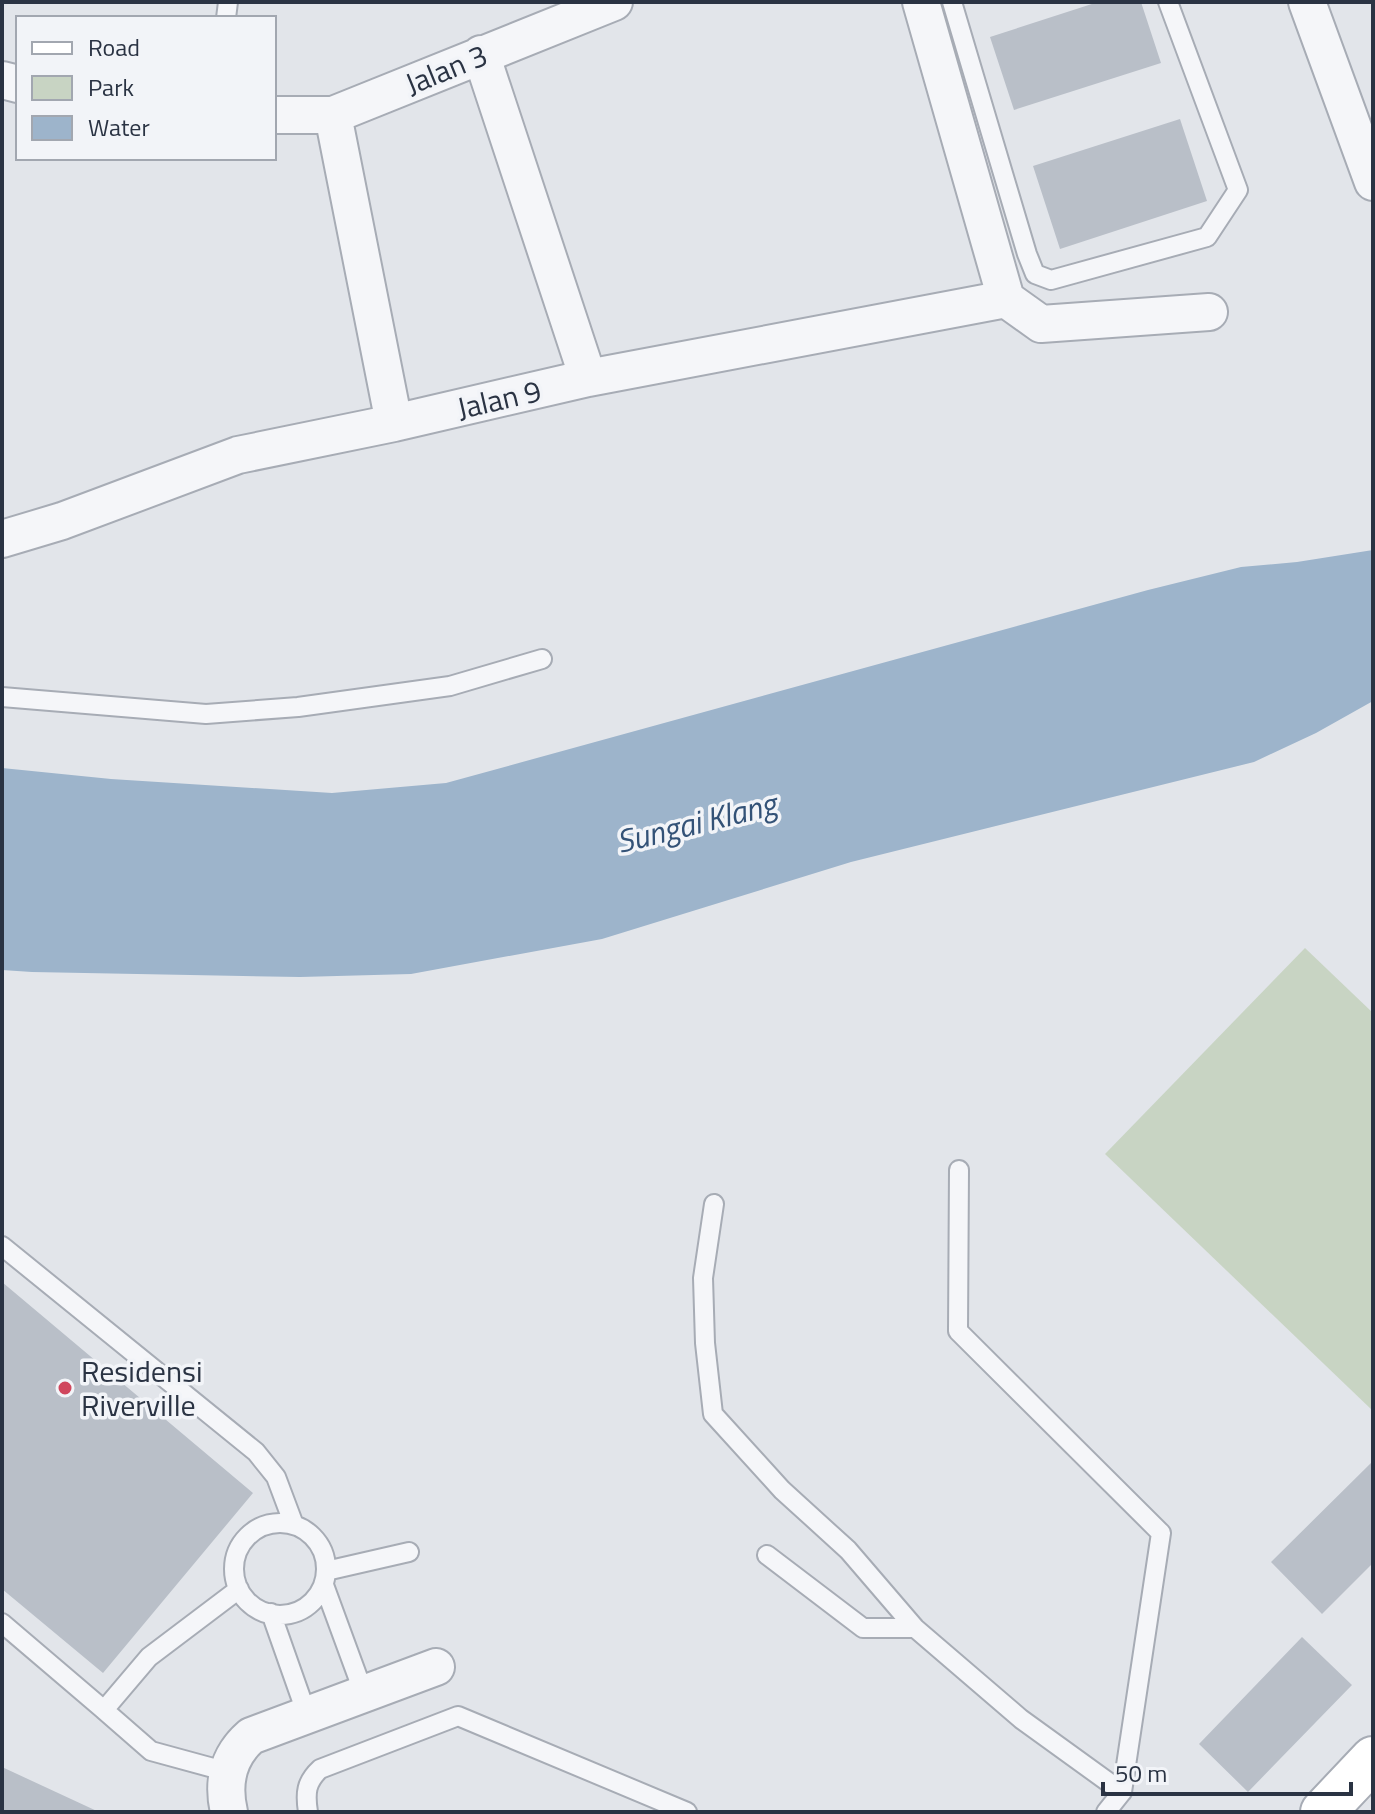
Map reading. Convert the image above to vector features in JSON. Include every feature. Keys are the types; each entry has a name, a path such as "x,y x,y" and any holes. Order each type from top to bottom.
{"main road":[{"path":"1323,1812 1373,1759"}],"street":[{"name":"Jalan 3","path":"276,115 333,115 614,2"},
{"path":"921,2 1006,299 1041,324 1209,312"},
{"path":"1307,2 1373,182"},
{"path":"481,54 588,378"},
{"path":"333,115 394,423"},
{"name":"Jalan 9","path":"2,539 62,521 238,455 588,378 1006,299"},
{"path":"229,1812 226,1799 230,1762 238,1747 251,1736 436,1667"}],"lane":[{"path":"952,2 1027,254 1035,274 1051,280 1207,237 1238,190 1168,2"},
{"path":"2,697 206,714 298,707 450,686 542,659"},
{"path":"959,1170 958,1331 1161,1533 1122,1792 1106,1812"},
{"path":"714,1204 703,1278 705,1343 713,1414 782,1490 848,1550 915,1628 1021,1719 1122,1792"},
{"path":"2,1246 256,1452 276,1477 294,1525"},
{"path":"364,1694 325,1578 325,1555 318,1542 307,1531 294,1525 279,1523 264,1526 250,1534 235,1559 239,1589 248,1601 261,1610 290,1614 316,1598 325,1578 409,1552"},
{"path":"767,1555 863,1628 915,1628"},
{"path":"104,1710 149,1657 239,1589"},
{"path":"271,1613 307,1715"},
{"path":"2,1623 151,1751 228,1772"},
{"path":"308,1812 308,1780 320,1769 458,1716 687,1812"}],"green space":[{"path":"1305,948 1373,1013 1373,1411 1105,1154"}],"water":[{"name":"Sungai Klang","path":"1373,550 1373,701 1316,733 1254,762 851,862 602,939 411,974 300,977 2,970 2,768 111,779 332,793 446,783 1148,590 1241,567"}],"building":[{"path":"1098,2 1141,2 1161,63 1014,110 990,37"},
{"path":"1180,119 1207,201 1060,249 1033,166"},
{"name":"Residensi Riverville","path":"2,1282 253,1493 103,1673 2,1589"},
{"path":"1373,1461 1373,1563 1322,1614 1271,1562"},
{"path":"1302,1637 1352,1685 1248,1792 1199,1744"},
{"path":"2,1767 99,1812 2,1812"}],"place":[{"name":"Residensi Riverville","path":"65,1388"}]}
